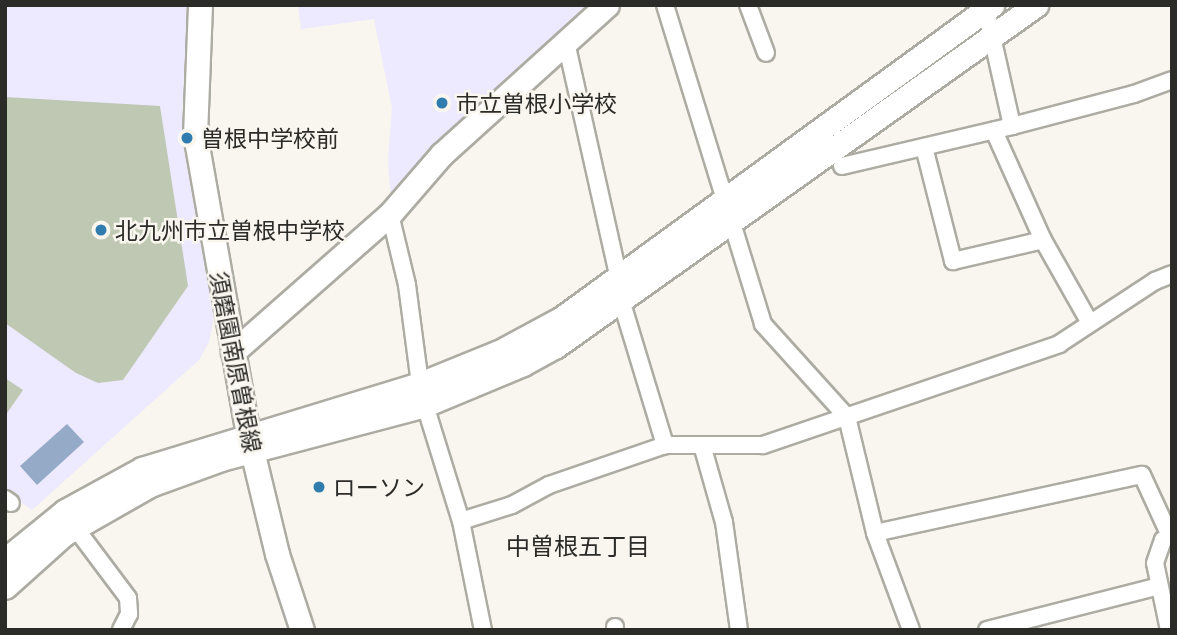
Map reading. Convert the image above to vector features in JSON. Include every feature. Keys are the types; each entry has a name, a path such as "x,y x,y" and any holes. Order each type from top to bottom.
{"main road":[{"name":"須磨園南原曽根線","path":"200,5 195,134 250,443 277,554 302,630"},
{"path":"233,352 390,214 442,154 607,5"},
{"path":"5,560 65,511 142,469 250,443 423,394 620,289 732,220 1036,5"},
{"path":"620,289 723,198 987,7"},
{"path":"5,587 74,526 150,485 221,459 250,443"}],"street":[{"path":"665,5 763,324 847,417 875,533 911,630"},
{"path":"748,5 766,52"},
{"path":"987,7 991,37 1012,126"},
{"path":"566,42 620,289 664,445"},
{"path":"842,166 994,131 1172,80"},
{"path":"994,131 1043,240 1090,323"},
{"path":"924,147 953,261 1043,240"},
{"path":"390,214 407,285 423,394 461,520 482,630"},
{"path":"461,520 512,505 549,485 664,445 763,445 1059,344 1155,281 1172,274"},
{"path":"702,445 724,522 739,630"},
{"path":"875,533 1142,475 1171,535 1163,540 1155,564 1170,629"},
{"path":"74,526 128,598 129,614 121,630"},
{"path":"987,630 1159,586"}],"shaded area":[{"name":"北九州市立曽根中学校","path":"5,5 187,5 182,116 184,151 214,317 209,342 199,360 32,510 5,491"},
{"name":"市立曽根小学校","path":"298,5 596,5 391,199 388,161 392,108 374,19 301,29"}],"green space":[{"path":"5,97 160,106 188,286 123,380 98,383 76,373 5,323"},
{"path":"5,378 23,390 5,416"}],"water":[{"path":"67,424 84,442 37,485 20,466"}],"place":[{"name":"市立曽根小学校","path":"442,103"},
{"name":"曽根中学校前","path":"187,138"},
{"name":"北九州市立曽根中学校","path":"101,230"},
{"name":"ローソン","path":"319,487"}],"district":[{"name":"中曽根五丁目","path":"578,546"}]}
